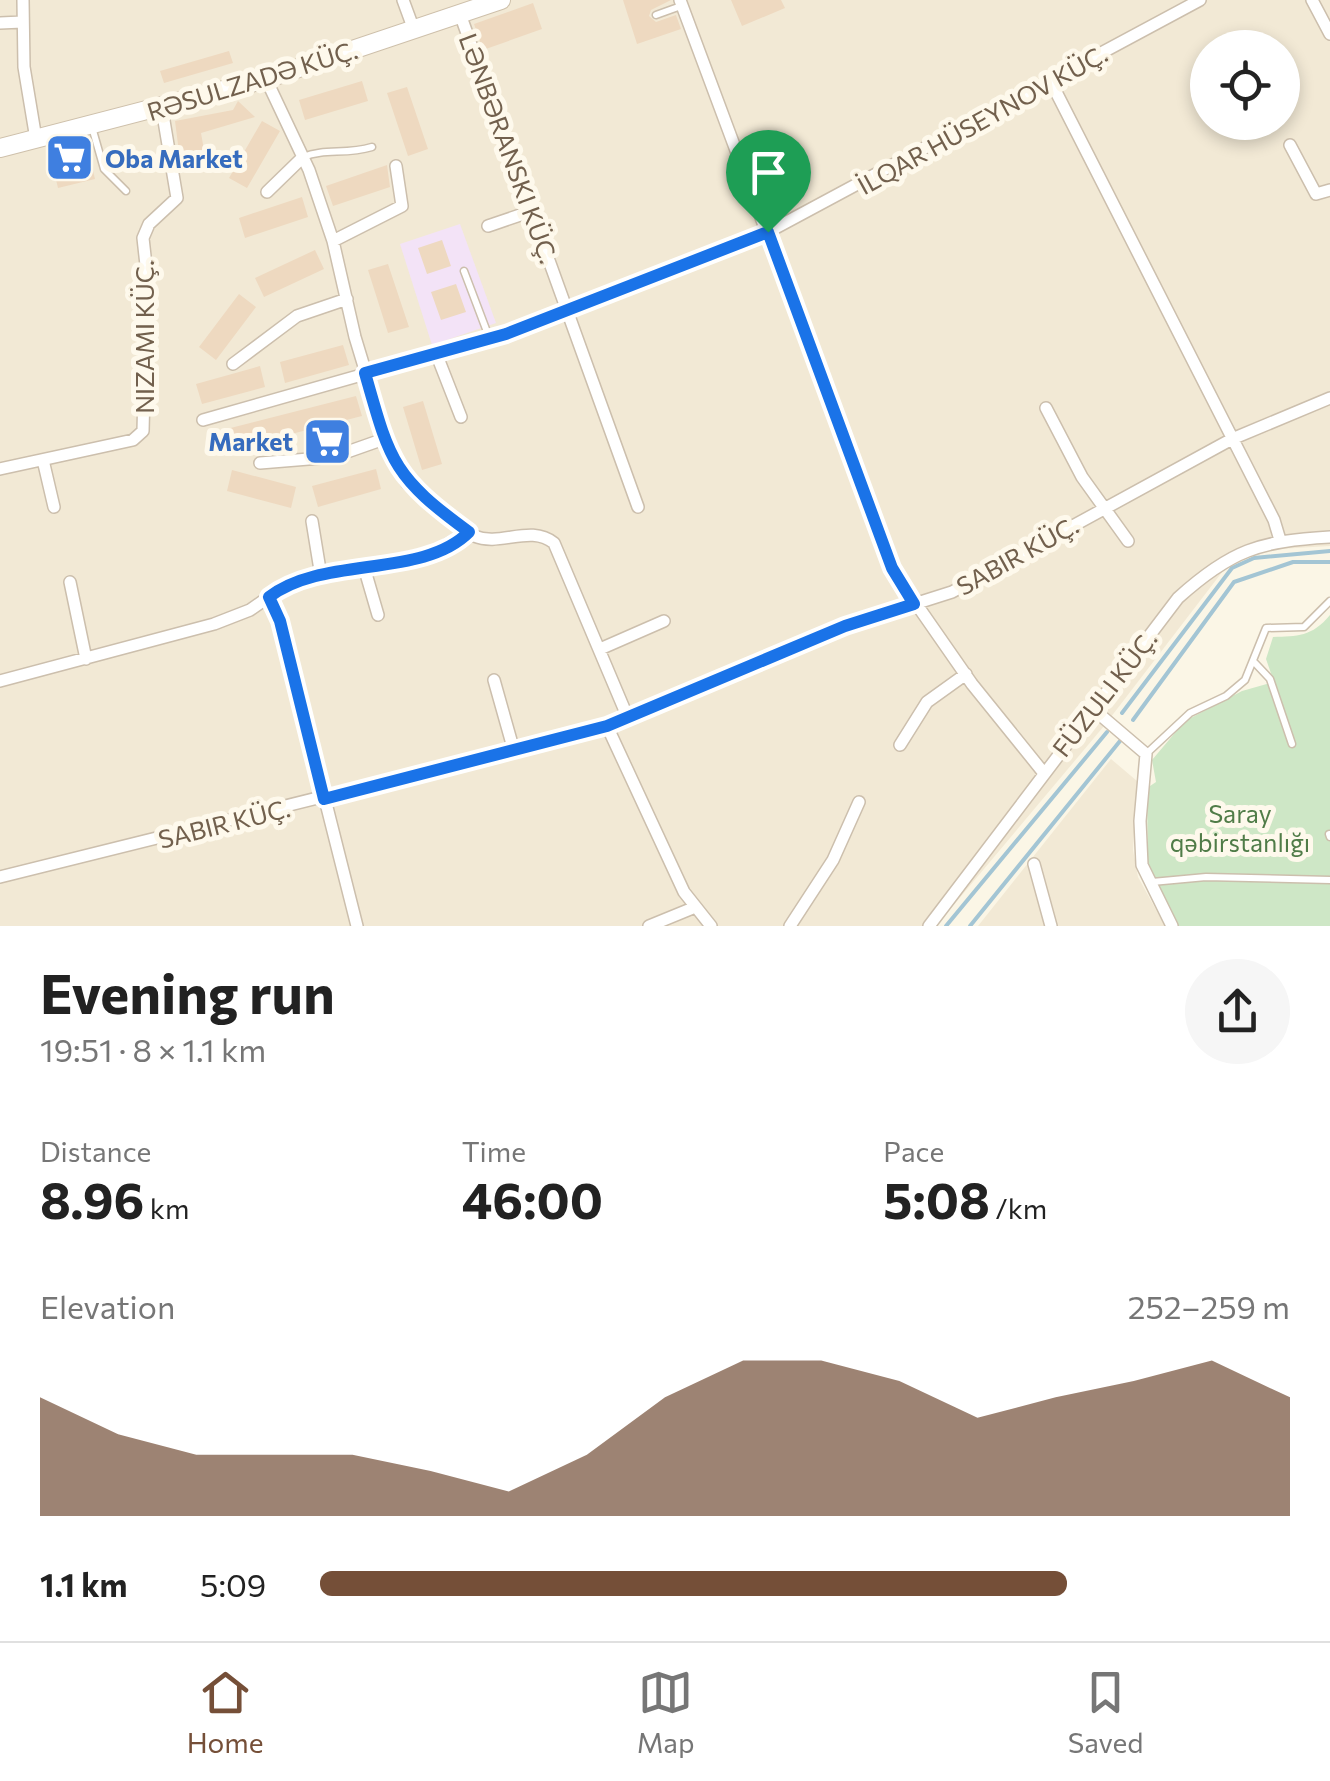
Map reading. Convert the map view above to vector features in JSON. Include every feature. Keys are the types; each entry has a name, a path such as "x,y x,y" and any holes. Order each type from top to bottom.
{"main road":[{"name":"RƏSULZADƏ KÜÇ.","path":"0,148 266,79 501,0"}],"street":[{"path":"23,0 24,67 36,139"},
{"path":"403,0 414,30"},
{"name":"İLQAR HÜSEYNOV KÜÇ.","path":"203,420 489,338 768,232 1200,0"},
{"path":"1312,0 1330,34"},
{"path":"681,3 892,568 914,604 1043,772"},
{"name":"LƏNBƏRANSKI KÜÇ.","path":"460,14 638,507"},
{"path":"0,23 22,22"},
{"path":"266,79 304,157 333,241 384,439 407,483 469,532 488,541 540,534 554,543 628,718"},
{"path":"1051,82 1274,520 1280,540"},
{"name":"NIZAMI KÜÇ.","path":"0,469 133,440 143,432 147,274 143,238 149,224 177,198 162,109"},
{"path":"1290,145 1316,194 1330,190"},
{"path":"267,192 304,157"},
{"path":"333,241 402,206 396,166"},
{"path":"488,226 532,211"},
{"path":"232,364 297,316 347,299"},
{"path":"436,353 461,417"},
{"name":"SABIR KÜÇ.","path":"0,877 607,726 845,626 952,592 1103,506 1232,439 1330,398"},
{"path":"1046,408 1128,541"},
{"path":"260,462 333,456 384,439"},
{"path":"43,460 54,507"},
{"path":"312,521 321,576"},
{"path":"0,681 214,624 287,584 435,552 469,532"},
{"name":"FÜZULI KÜÇ.","path":"929,926 1178,598 1208,570 1254,546 1280,540 1330,538"},
{"path":"364,567 378,616"},
{"path":"70,582 86,659"},
{"path":"269,597 280,621 357,926"},
{"path":"600,649 664,621"},
{"path":"900,745 927,702 966,674"},
{"path":"494,680 514,751"},
{"path":"1092,708 1146,754 1140,833 1142,865 1172,926"},
{"path":"607,726 693,908 711,926"},
{"path":"790,926 833,860 859,802"},
{"path":"1034,864 1051,926"},
{"path":"649,926 693,908"}],"lane":[{"path":"656,14 681,3"},
{"path":"92,126 104,169 126,191"},
{"path":"304,157 323,150 345,155 372,147"},
{"path":"464,271 489,338"},
{"path":"1146,754 1190,713 1236,688 1255,663 1266,628 1304,626 1330,601"},
{"path":"1255,663 1270,680 1292,744"},
{"path":"1148,883 1206,877 1330,880"}],"shaded area":[{"path":"0,0 1330,0 1330,546 1261,550 1226,567 1104,726 936,926 0,926"},
{"path":"460,224 496,323 432,345 400,244"},
{"path":"1111,759 1137,781 1133,850 1138,877 1165,926 978,926"}],"green space":[{"name":"Saray qəbirstanlığı","path":"1330,615 1330,926 1178,926 1148,872 1147,788 1156,782 1152,760 1185,721 1242,691 1274,682 1266,659 1273,637 1310,631"}],"building":[{"path":"623,0 671,0 651,10 649,16 656,22 676,15 681,29 637,44"},
{"path":"731,0 781,0 785,8 742,26"},
{"path":"533,3 542,29 483,50 474,24"},
{"path":"229,51 233,63 164,83 160,71"},
{"path":"362,81 368,101 305,120 299,100"},
{"path":"407,87 428,149 408,156 387,93"},
{"path":"238,101 255,117 201,133 205,156 180,160 175,121 233,110"},
{"path":"262,121 280,131 247,188 229,178"},
{"path":"87,147 95,179 58,188 50,155"},
{"path":"387,165 390,187 333,206 326,186"},
{"path":"302,197 308,217 245,238 239,218"},
{"path":"442,240 451,266 427,274 418,248"},
{"path":"315,250 324,269 264,297 255,278"},
{"path":"388,264 409,327 388,333 368,270"},
{"path":"456,284 466,312 441,320 431,292"},
{"path":"239,294 256,307 216,360 199,347"},
{"path":"343,345 349,365 285,383 280,362"},
{"path":"260,366 265,387 202,404 196,384"},
{"path":"356,396 362,416 217,453 211,433"},
{"path":"423,401 442,464 422,470 403,407"},
{"path":"376,469 381,489 318,507 312,486"},
{"path":"232,470 296,487 291,508 227,491"}],"waterway":[{"path":"1122,713 1232,568 1254,558 1330,551"},
{"path":"1133,720 1234,582 1293,562 1330,562"},
{"path":"946,926 1107,732"},
{"path":"970,926 1120,741"}],"place":[{"name":"Oba Market","path":"70,158"},
{"name":"Market","path":"328,441"}],"route":[{"path":"768,232 892,568 914,604 845,626 607,726 324,799 280,621 269,597 298,580 435,552 469,532 400,474 384,439 365,373 506,334 768,232"}]}
